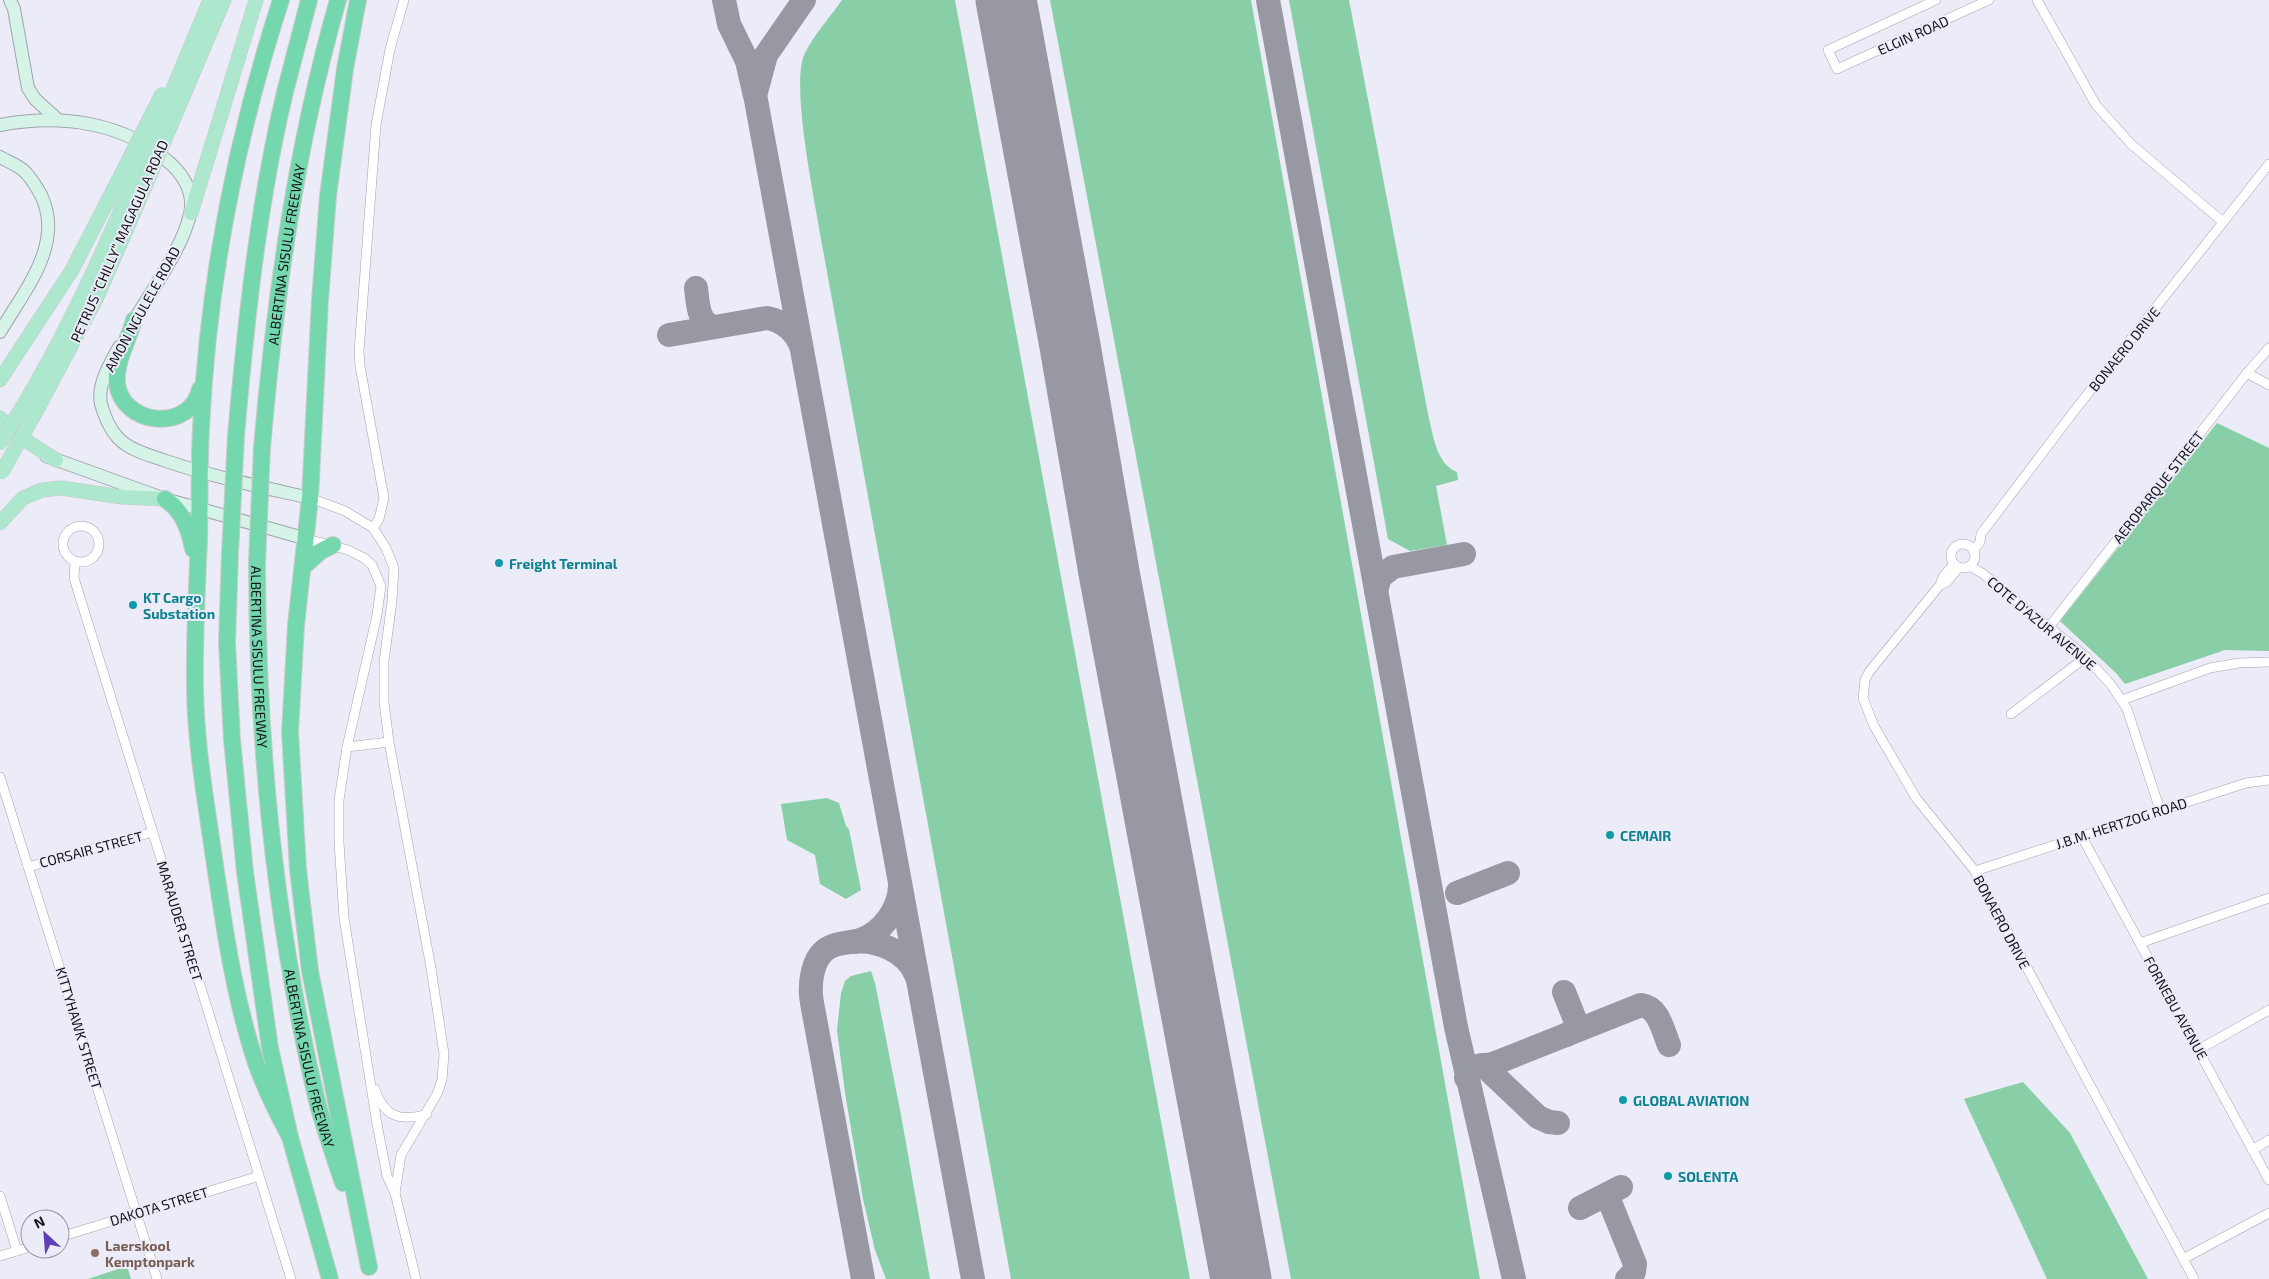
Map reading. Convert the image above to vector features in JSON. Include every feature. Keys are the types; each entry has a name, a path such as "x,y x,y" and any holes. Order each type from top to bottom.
{"highway":[{"path":"282,0 258,75 231,188 218,258 207,346 200,428 195,692 204,782 222,910 250,1044 267,1091 290,1137"},
{"name":"ALBERTINA SISULU FREEWAY","path":"310,0 285,92 253,269 236,436 227,642 232,740 245,872 270,1048 290,1137 330,1279"},
{"name":"ALBERTINA SISULU FREEWAY","path":"338,0 312,103 293,198 270,354 262,448 257,562 258,647 276,874 292,978 317,1102 371,1273"},
{"path":"358,0 342,87 328,196 320,300 310,498 292,676 290,732 298,869 310,971 371,1273"},
{"path":"134,320 121,358 117,381 123,401 134,411 147,418 182,415 193,405 199,392 207,346"},
{"path":"165,499 174,505 183,517 190,535 197,566"},
{"path":"303,567 321,551 333,545"}],"main road":[{"path":"10,0 14,9 28,88 35,99 58,120"},
{"name":"PETRUS “CHILLY” MAGAGULA ROAD","path":"169,101 224,0"},
{"path":"191,213 256,0"},
{"name":"PETRUS “CHILLY” MAGAGULA ROAD","path":"1,473 32,405 98,297 132,182 169,101 208,4"},
{"path":"0,380 132,182 169,101"},
{"name":"AMON NGULELE ROAD","path":"0,125 58,120 99,126 134,137 161,155 179,171 192,198 191,213 182,239 108,366 102,385 101,403 108,422 118,438 135,450 200,472 310,498"},
{"path":"0,157 23,170 35,183 45,203 49,221 48,242 43,260 0,332"},
{"name":"PETRUS “CHILLY” MAGAGULA ROAD","path":"0,443 32,405"},
{"path":"0,418 16,434 56,460"},
{"path":"0,438 165,499 307,540"},
{"path":"0,523 23,498 42,490 62,488 122,497 165,499"}],"street":[{"path":"373,528 379,519 384,498 360,366 360,320 376,125 390,49 404,0"},
{"name":"ELGIN ROAD","path":"1936,0 1828,50 1837,69 1989,0"},
{"path":"2037,0 2096,105 2131,144 2223,222"},
{"name":"BONAERO DRIVE","path":"2194,1279 1974,871 1916,798 1874,726 1863,698 1865,680 1869,672 1940,585 1947,582 1956,566 1951,553 1955,548 1966,545 1981,534 2075,410 2269,164"},
{"name":"AEROPARQUE STREET","path":"2049,627 2247,373 2269,348"},
{"path":"2247,373 2269,385"},
{"path":"310,498 345,511 373,528 386,548 394,568 392,601 384,661 384,702 389,742 444,1042 442,1080 438,1094 401,1155 395,1193"},
{"name":"MARAUDER STREET","path":"83,526 91,529 98,535 100,544 98,552 92,559 84,563 75,562 68,557 64,549 63,540 74,527 83,526"},
{"name":"BONAERO DRIVE","path":"1972,559 1980,542 1981,534"},
{"path":"307,540 348,550 372,565 381,586 377,615 347,747 339,800 344,918 387,1176 395,1193 416,1279"},
{"name":"COTE D'AZUR AVENUE","path":"1966,545 1972,559 1979,565 1982,573 2086,657 2122,700 2160,810"},
{"path":"1956,566 1972,559"},
{"name":"MARAUDER STREET","path":"75,562 74,578 291,1279"},
{"path":"2011,714 2086,657"},
{"path":"2122,700 2210,668 2239,663 2269,662"},
{"path":"347,747 389,742"},
{"name":"KITTYHAWK STREET","path":"0,777 157,1279"},
{"name":"J.B.M. HERTZOG ROAD","path":"1974,871 2246,783 2269,780"},
{"name":"CORSAIR STREET","path":"28,866 153,832"},
{"name":"FORNEBU AVENUE","path":"2082,836 2269,1180"},
{"path":"2140,943 2269,898"},
{"path":"2198,1050 2269,1010"},
{"path":"368,1070 380,1103 386,1111 406,1118 426,1114"},
{"path":"2252,1150 2269,1140"},
{"name":"DAKOTA STREET","path":"70,1234 259,1176"},
{"path":"0,1196 17,1251"},
{"path":"2183,1258 2269,1214"},
{"path":"0,1256 20,1250"}],"green space":[{"path":"842,0 955,0 1190,1279 1011,1279 810,178 802,118 801,69 805,53 817,33"},
{"path":"1050,0 1251,0 1480,1279 1291,1279"},
{"path":"1289,0 1349,0 1428,414 1436,447 1440,455 1450,468 1457,472 1458,480 1436,486 1447,545 1410,551 1388,539"},
{"path":"2217,423 2269,448 2269,651 2225,650 2125,684 2116,673 2060,621"},
{"path":"827,798 839,803 846,826 849,829 861,890 846,899 820,884 815,855 787,840 781,804"},
{"path":"871,971 901,1115 930,1279 886,1279 875,1250 863,1199 845,1093 837,1030 841,993 845,981 851,976"},
{"path":"2023,1082 2070,1133 2148,1279 2047,1279 1964,1099"},
{"path":"127,1266 131,1279 88,1279"}],"taxiway":[{"path":"724,0 729,24 747,61 756,100 973,1279"},
{"path":"756,92 766,55 804,0"},
{"path":"1268,0 1456,1027 1514,1279"},
{"path":"696,288 701,316 713,327"},
{"path":"669,335 767,318 788,328 801,346"},
{"path":"1376,591 1380,577 1393,567 1464,554"},
{"path":"1457,893 1508,873"},
{"path":"863,1279 812,1003 811,980 815,964 824,951 833,945 868,937 882,926 893,912 900,887"},
{"path":"853,942 871,943 890,948 906,959 916,975"},
{"path":"1564,992 1576,1022 1574,1029 1567,1035"},
{"path":"1466,1078 1469,1069 1472,1067 1493,1064 1641,1005 1652,1010 1660,1020 1669,1045"},
{"path":"1483,1065 1538,1117 1549,1122 1558,1123"},
{"path":"1580,1208 1621,1187"},
{"path":"1602,1198 1607,1198 1610,1202 1635,1264 1634,1272 1627,1279"},
{"path":"1240,1273 1241,1279"}],"runway":[{"path":"1006,0 1070,346 1110,578 1241,1279"}],"place":[{"name":"Freight Terminal","path":"499,563"},
{"name":"KT Cargo Substation","path":"133,605"},
{"name":"CEMAIR","path":"1610,835"},
{"name":"GLOBAL AVIATION","path":"1623,1100"},
{"name":"SOLENTA","path":"1668,1176"},
{"name":"Laerskool Kemptonpark","path":"95,1253"}]}
